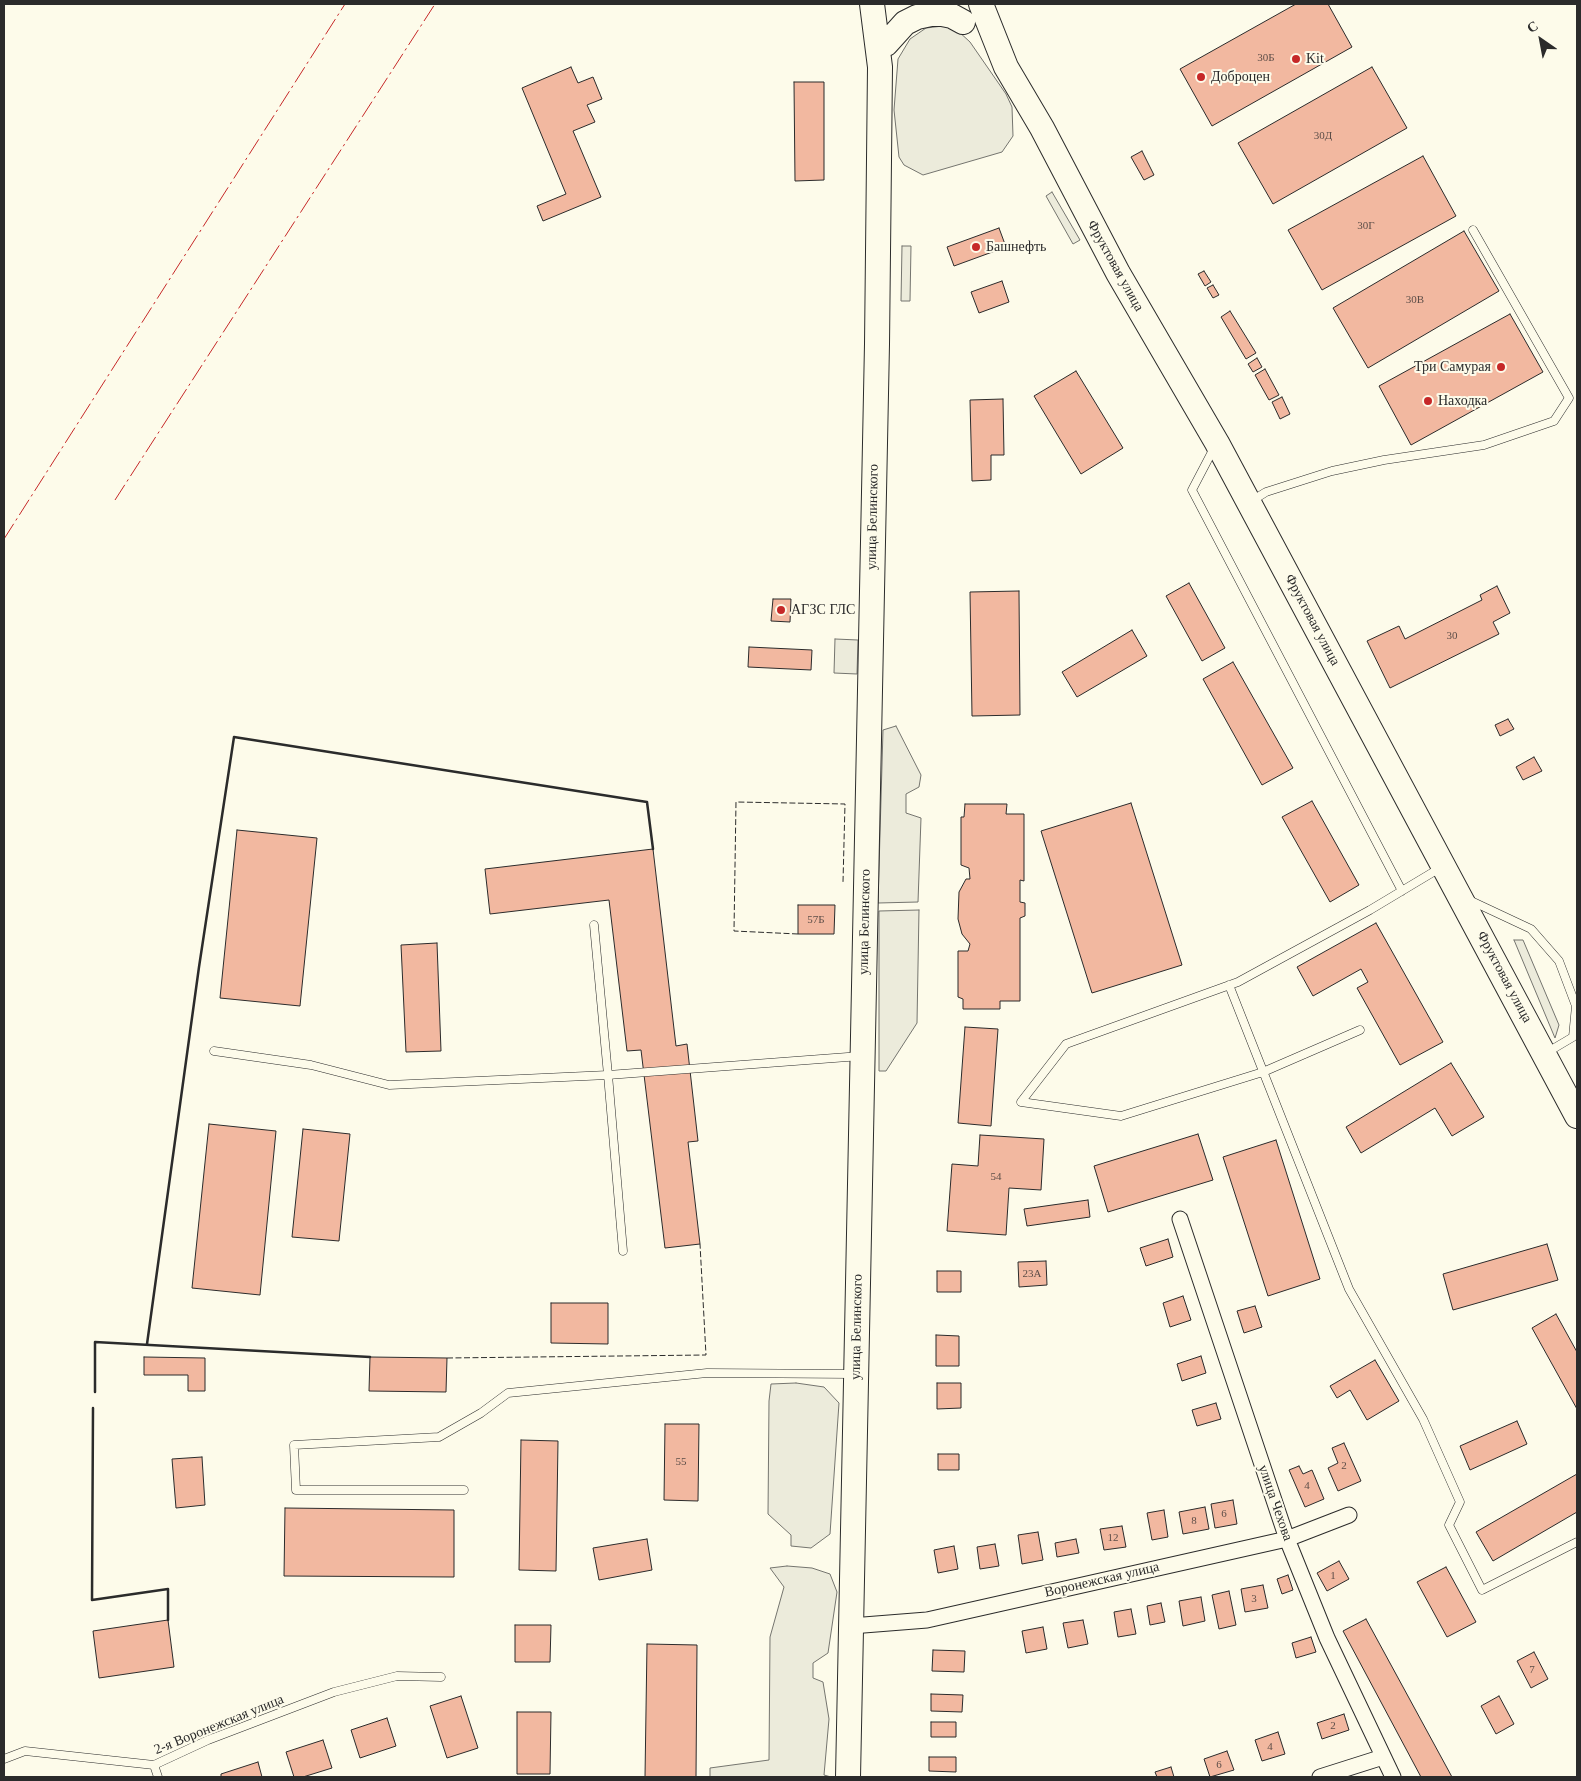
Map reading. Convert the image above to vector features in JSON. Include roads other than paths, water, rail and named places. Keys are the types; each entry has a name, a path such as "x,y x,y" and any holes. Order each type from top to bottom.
{"main road":[{"name":"улица Белинского","path":"848,1777 877,344 880,67 872,4"},
{"name":"улица Белинского","path":"880,67 886,44 908,4"},
{"path":"946,4 1006,68"},
{"path":"981,4 1006,68"},
{"path":"886,44 905,23 917,17 942,14 952,16 963,22"},
{"name":"Фруктовая улица","path":"1006,68 1042,128 1118,273 1217,444 1577,1116"}],"street":[{"name":"улица Чехова","path":"1180,1219 1287,1539 1327,1638 1393,1777"},
{"name":"Воронежская улица","path":"851,1626 926,1620 1287,1539 1349,1515"},
{"path":"1320,1777 1383,1757"}],"lane":[{"path":"1248,503 1266,492 1332,471 1384,460 1484,445 1554,420 1570,398 1472,230"},
{"path":"1217,444 1192,490 1402,891"},
{"path":"1360,1030 1263,1072 1121,1116 1021,1102 1066,1044 1238,982 1370,910 1444,866"},
{"path":"1460,895 1531,929 1559,961 1576,1006 1573,1038 1544,1054"},
{"path":"594,925 623,1251"},
{"path":"1229,984 1349,1289 1423,1419 1460,1502 1448,1525 1482,1590 1577,1542"},
{"path":"214,1051 312,1066 389,1085 608,1075 863,1056"},
{"path":"464,1490 296,1490 294,1445 439,1437 481,1413 508,1392 708,1374 856,1374"},
{"name":"2-я Воронежская улица","path":"4,1759 25,1751 154,1765 208,1740 334,1692 397,1676 441,1678"},
{"path":"154,1765 158,1777"}],"place":[{"name":"Kit","path":"1296,59"},
{"name":"Доброцен","path":"1201,77"},
{"name":"Башнефть","path":"976,247"},
{"name":"Три Самурая","path":"1501,367"},
{"name":"Находка","path":"1428,401"},
{"name":"АГЗС ГЛС","path":"781,610"}]}
